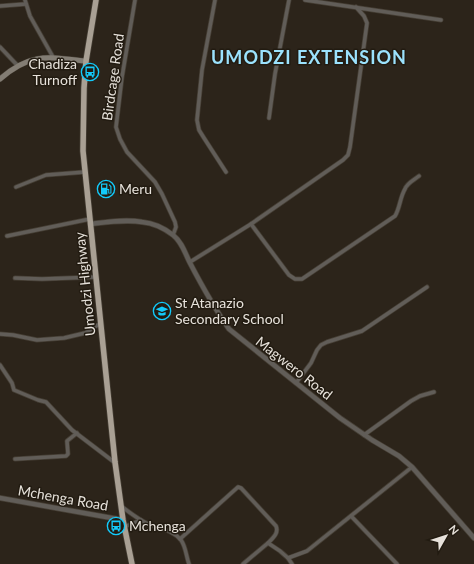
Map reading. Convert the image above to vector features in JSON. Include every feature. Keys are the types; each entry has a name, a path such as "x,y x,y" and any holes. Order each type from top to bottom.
{"highway":[{"name":"Umodzi Highway","path":"96,0 86,62 82,126 85,172 115,462 124,527 132,564"}],"main road":[{"path":"0,79 18,66 42,57 53,57 86,62"}],"street":[{"name":"Birdcage Road","path":"135,0 122,77 116,127 127,152 155,182 162,194 175,222 176,227 173,235"},
{"path":"215,0 202,70 197,120 199,130 226,172"},
{"path":"269,118 289,0"},
{"path":"306,0 441,20"},
{"path":"0,6 25,2 30,16 53,57"},
{"path":"190,262 251,224 348,155 357,103 367,23 364,16 356,7"},
{"path":"0,47 18,66"},
{"path":"16,187 46,175 85,172"},
{"path":"251,224 289,275 295,279 302,280 395,216 407,185 419,176"},
{"name":"Magwero Road","path":"90,222 142,221 159,226 173,235 182,245 220,317 229,330 364,435 399,456 412,467 474,538"},
{"path":"8,236 90,222"},
{"path":"15,278 42,279 96,277"},
{"path":"296,383 321,345 362,332 427,287"},
{"path":"0,334 37,340 64,338 85,333 101,323"},
{"path":"0,365 12,383 14,390 46,402 64,422 115,462"},
{"path":"364,435 407,403 420,396 434,392"},
{"path":"15,459 66,456 68,454 68,441 77,433"},
{"path":"288,558 307,551 412,467"},
{"path":"180,539 238,487 241,488 278,530 268,543 243,564"},
{"name":"Mchenga Road","path":"0,498 123,520"},
{"path":"121,506 141,520 151,525 164,528 180,539 184,545 189,564"},
{"path":"351,516 397,564"},
{"path":"124,527 141,520"},
{"path":"469,532 474,529"},
{"path":"268,543 280,551 292,564"}],"place":[{"name":"Chadiza Turnoff","path":"90,72"},
{"name":"Meru","path":"106,189"},
{"name":"St Atanazio Secondary School","path":"162,311"},
{"name":"Mchenga","path":"116,526"}],"district":[{"name":"UMODZI EXTENSION","path":"309,58"}]}
